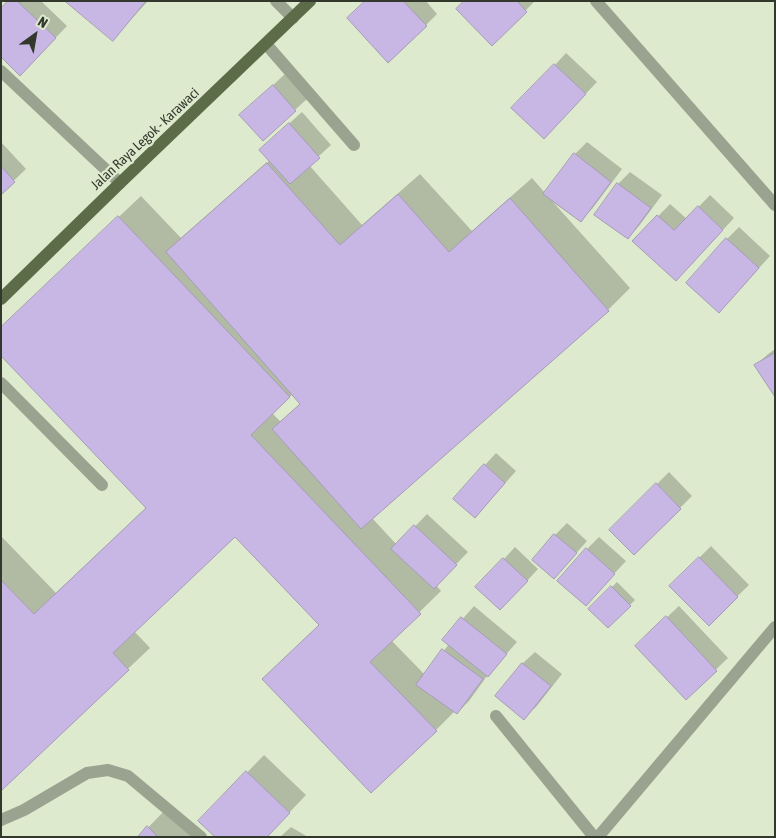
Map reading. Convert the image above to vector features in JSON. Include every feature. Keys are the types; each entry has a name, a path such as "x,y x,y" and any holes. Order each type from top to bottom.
{"main road":[{"name":"Jalan Raya Legok - Karawaci","path":"1,299 310,1"}],"street":[{"path":"276,1 293,18"},
{"path":"596,1 775,205"},
{"path":"266,44 354,145"},
{"path":"1,71 120,183"},
{"path":"1,383 102,485"},
{"path":"496,716 596,837 775,626"},
{"path":"1,820 24,810 87,773 108,770 128,776 201,837"}],"building":[{"path":"8,1 17,1 56,38 20,76 1,57 1,8"},
{"path":"65,1 146,1 113,41"},
{"path":"365,1 403,1 427,26 388,63 347,18"},
{"path":"464,1 517,1 527,12 492,46 456,9"},
{"path":"554,64 586,94 544,139 511,108"},
{"path":"273,85 296,111 263,141 239,115"},
{"path":"289,123 320,158 290,184 259,150"},
{"path":"574,153 611,182 581,222 543,194"},
{"path":"267,163 340,245 398,194 449,252 510,198 609,311 361,529 272,429 300,404 166,252"},
{"path":"1,166 15,182 1,195"},
{"path":"617,183 651,208 628,239 594,215"},
{"path":"698,206 723,230 676,281 632,241 657,215 674,230"},
{"path":"118,216 290,397 251,435 421,614 370,662 437,731 371,793 262,679 319,625 235,537 113,653 129,670 1,791 1,580 34,614 146,508 1,356 1,327"},
{"path":"726,238 759,268 719,313 686,283"},
{"path":"775,353 775,397 754,365"},
{"path":"484,464 505,483 475,518 453,499"},
{"path":"656,483 681,509 634,555 609,530"},
{"path":"414,525 457,565 434,589 391,549"},
{"path":"554,534 577,553 554,579 532,560"},
{"path":"586,548 615,574 586,606 557,581"},
{"path":"699,557 738,597 709,626 669,586"},
{"path":"503,558 528,581 500,610 475,587"},
{"path":"611,586 631,606 608,628 588,609"},
{"path":"666,616 717,671 686,700 635,646"},
{"path":"461,617 507,654 488,677 442,640"},
{"path":"442,649 483,679 457,714 416,685"},
{"path":"522,663 551,686 524,720 495,696"},
{"path":"246,771 290,813 267,837 215,837 198,821"},
{"path":"147,826 158,837 138,837"}]}
